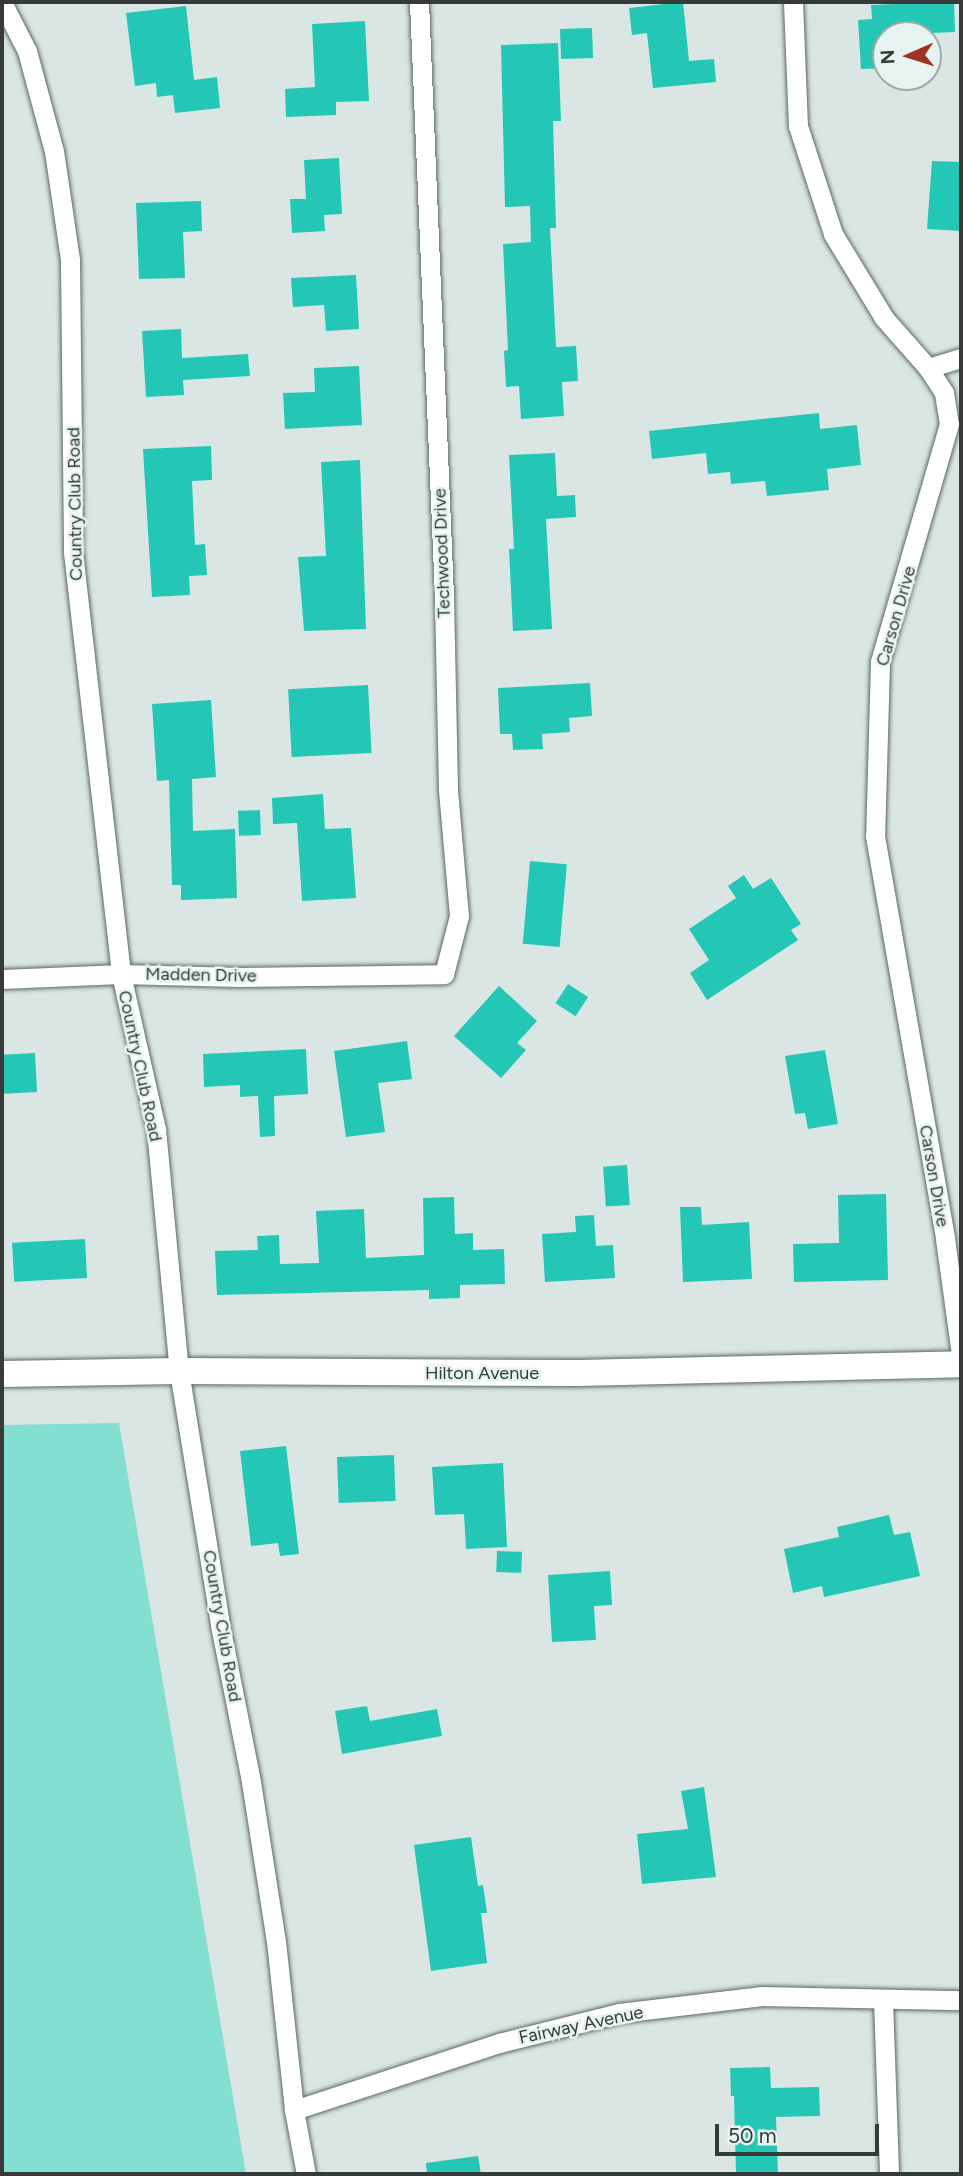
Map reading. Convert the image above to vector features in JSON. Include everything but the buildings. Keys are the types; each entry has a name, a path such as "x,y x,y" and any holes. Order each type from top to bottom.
{"street":[{"name":"Country Club Road","path":"2,2 27,51 54,151 70,260 73,552 121,974 156,1129 179,1371 220,1625 276,1941 294,2110 306,2174"},
{"name":"Techwood Drive","path":"315,974 444,974 459,916 447,789 444,596 419,2"},
{"name":"Carson Drive","path":"793,2 798,127 833,234 884,318 928,368 944,393 955,423 880,663 875,836 945,1238 961,1354"},
{"path":"928,368 961,358"},
{"name":"Madden Drive","path":"2,979 121,974 239,977 315,974"},
{"name":"Hilton Avenue","path":"2,1374 179,1371 578,1373 961,1364"},
{"name":"Fairway Avenue","path":"294,2110 499,2043 620,2013 762,1996 961,2000"},
{"path":"883,2000 889,2174"}],"green space":[{"path":"119,1423 246,2174 2,2174 2,1425"}]}
